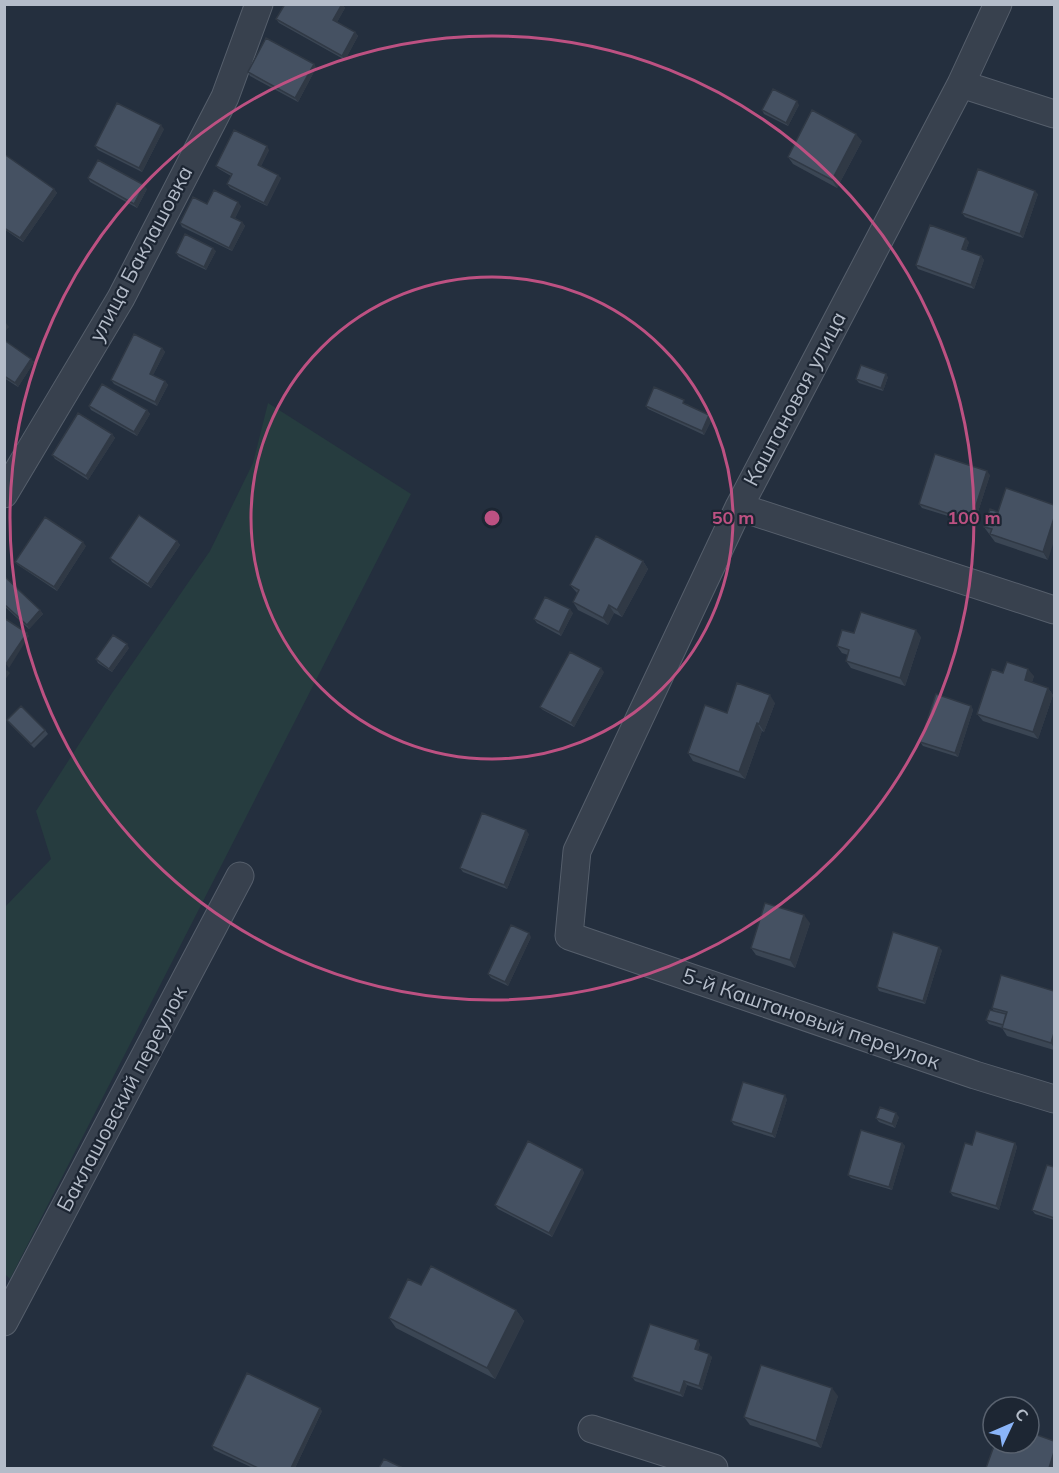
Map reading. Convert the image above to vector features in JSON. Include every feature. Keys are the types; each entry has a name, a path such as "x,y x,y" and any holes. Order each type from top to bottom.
{"street":[{"name":"улица Баклашовка","path":"4,494 126,288 225,97 259,4"},
{"name":"Каштановая улица","path":"569,936 577,850 739,507 961,84 998,4"},
{"path":"961,84 1054,114"},
{"path":"739,507 1054,610"},
{"name":"Баклашовский переулок","path":"4,1322 240,876"},
{"name":"5-й Каштановый переулок","path":"569,936 964,1072 1054,1099"},
{"path":"592,1429 698,1466"}],"green space":[{"path":"268,403 411,494 10,1279 4,1273 5,907 51,859 36,811 112,693 210,551 253,463"}],"building":[{"path":"285,4 342,4 333,20 355,32 342,56 276,19"},
{"path":"266,38 314,64 295,98 248,72"},
{"path":"773,89 797,101 786,123 762,110"},
{"path":"117,103 161,125 139,168 95,146"},
{"path":"812,110 856,134 832,180 788,157"},
{"path":"234,130 267,146 258,165 278,175 264,203 227,184 232,174 216,166"},
{"path":"4,154 54,189 20,238 4,228"},
{"path":"98,160 144,185 134,204 88,178"},
{"path":"978,169 1035,191 1020,234 962,213"},
{"path":"214,190 238,202 231,217 242,222 229,248 180,223 193,197 207,204"},
{"path":"930,225 966,238 962,249 981,256 971,285 916,265"},
{"path":"185,234 213,248 204,267 176,253"},
{"path":"134,334 162,348 150,374 165,381 155,402 111,380"},
{"path":"4,340 31,359 15,383 4,376"},
{"path":"861,365 886,374 881,388 856,379"},
{"path":"102,384 147,410 134,432 89,406"},
{"path":"654,387 684,400 683,403 709,415 702,431 646,406"},
{"path":"78,413 112,434 86,476 52,455"},
{"path":"935,454 987,471 971,521 919,504"},
{"path":"1006,488 1054,505 1054,518 1043,552 990,534 992,529 984,527 990,509 998,512"},
{"path":"139,515 177,541 148,584 110,558"},
{"path":"45,517 83,542 54,587 15,562"},
{"path":"596,536 643,561 617,610 609,605 603,618 573,602 579,590 570,585"},
{"path":"4,576 40,610 27,625 4,604"},
{"path":"545,597 570,609 559,632 534,619"},
{"path":"861,612 916,630 900,678 846,661 849,650 837,646 842,630 854,633"},
{"path":"4,618 27,633 6,664 4,663"},
{"path":"113,635 127,644 109,669 96,659"},
{"path":"570,652 601,668 571,723 540,707"},
{"path":"1007,662 1028,669 1025,680 1048,688 1033,732 977,714 992,669 1003,673"},
{"path":"737,683 770,695 739,772 688,753 705,705 727,713"},
{"path":"936,694 971,706 955,753 920,742"},
{"path":"21,706 45,730 31,744 7,720"},
{"path":"482,813 526,830 504,885 460,868"},
{"path":"765,903 804,915 790,960 751,948"},
{"path":"511,925 529,933 505,982 488,974"},
{"path":"893,932 939,947 923,1001 877,987"},
{"path":"1001,975 1054,991 1054,1033 1051,1043 1002,1028 1007,1012 992,1008"},
{"path":"990,1010 1006,1014 1003,1025 986,1020"},
{"path":"743,1082 785,1095 772,1134 731,1121"},
{"path":"880,1107 896,1113 892,1124 876,1118"},
{"path":"861,1130 902,1143 889,1187 848,1175"},
{"path":"976,1131 1015,1143 996,1206 950,1192 965,1143 972,1145"},
{"path":"528,1141 582,1169 549,1233 495,1205"},
{"path":"1047,1165 1054,1167 1054,1218 1032,1210"},
{"path":"431,1266 516,1310 487,1368 389,1318 408,1279 421,1285"},
{"path":"650,1324 698,1340 695,1349 709,1354 699,1386 684,1381 680,1393 632,1377"},
{"path":"761,1365 832,1388 816,1441 744,1417"},
{"path":"247,1373 320,1408 291,1468 258,1468 212,1446"},
{"path":"1041,1436 1054,1441 1054,1452 1049,1468 986,1468 991,1455 1041,1455"},
{"path":"384,1459 403,1468 379,1468"}]}
